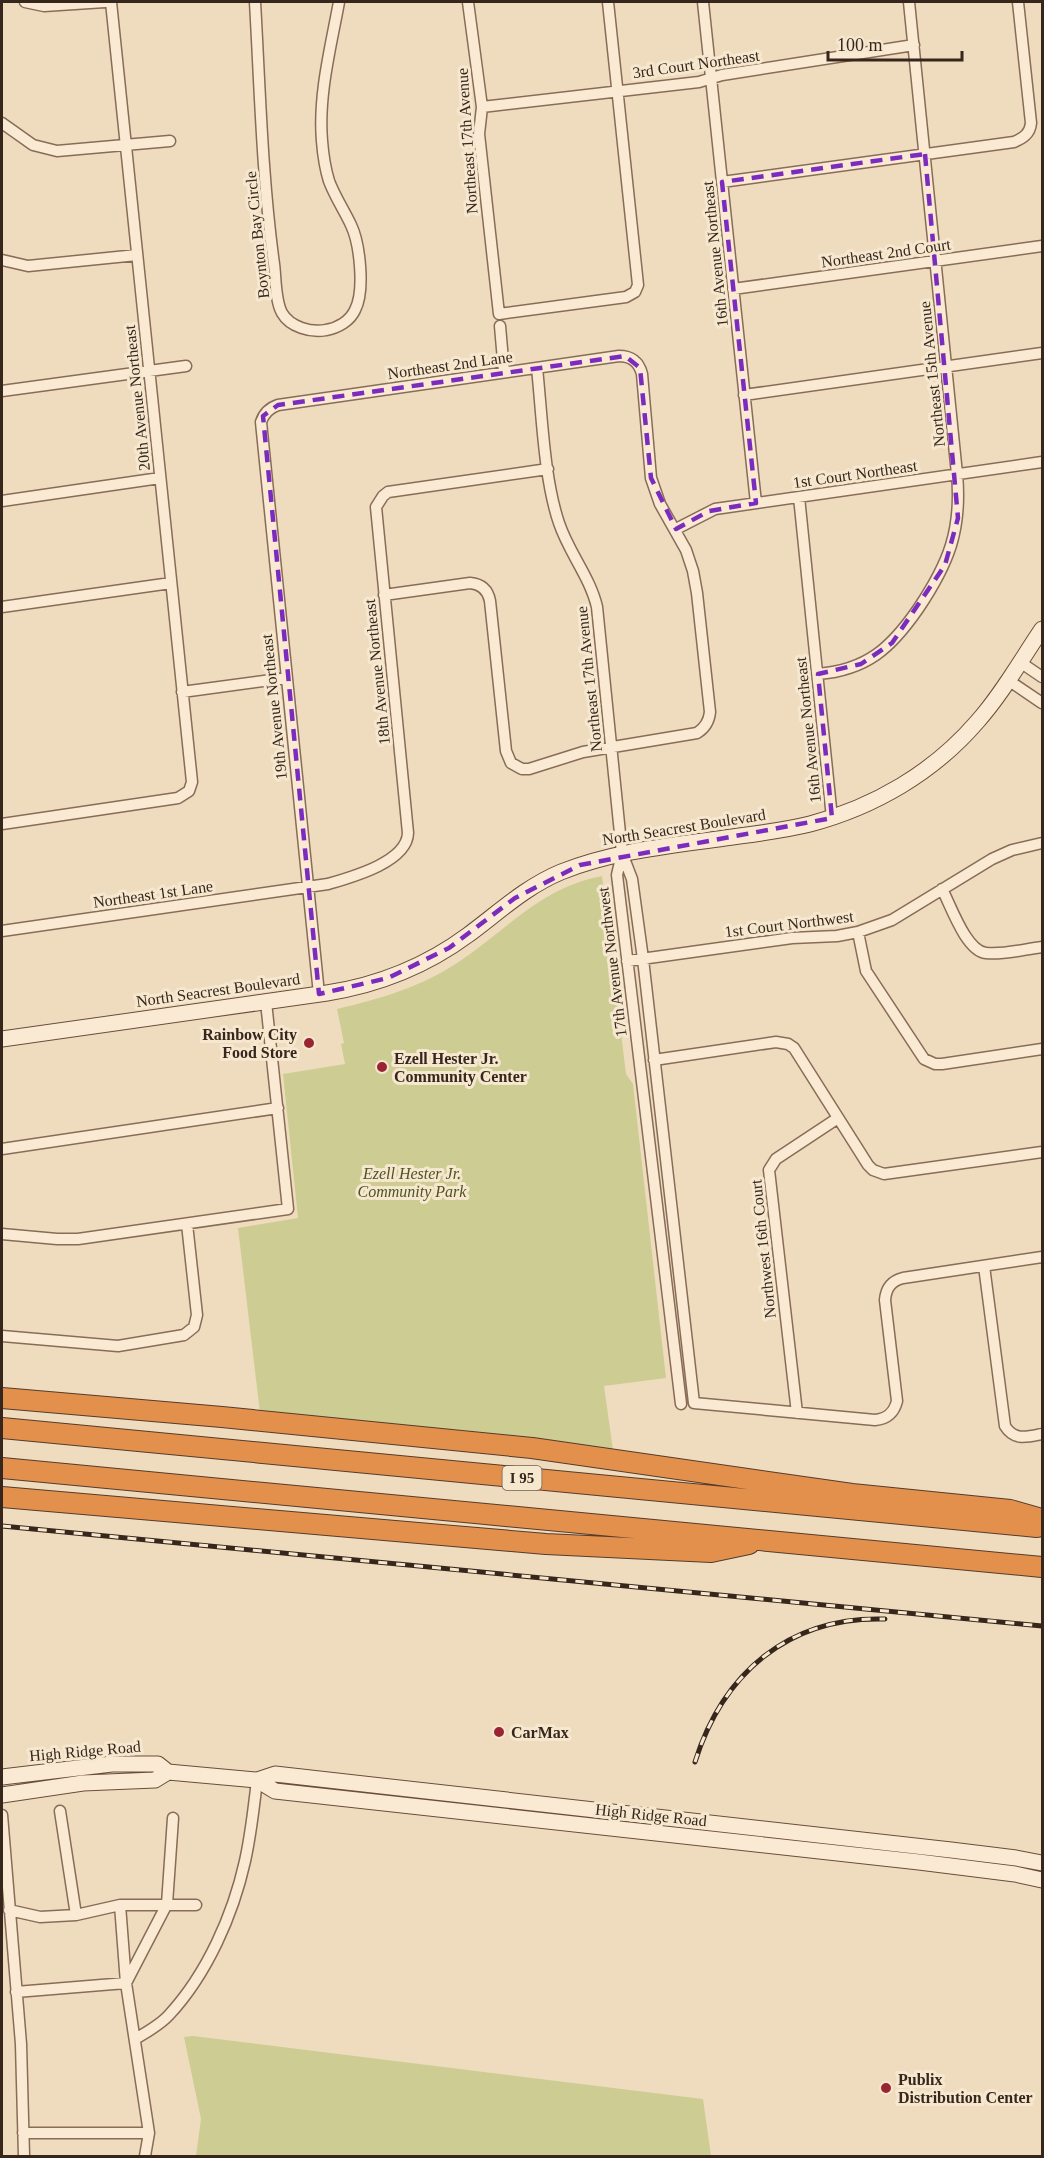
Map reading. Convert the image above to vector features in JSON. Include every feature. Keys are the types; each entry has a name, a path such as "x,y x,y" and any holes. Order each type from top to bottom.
{"highway":[{"path":"2,1398 522,1447 863,1495 1010,1509 1042,1518"},
{"name":"I 95","path":"2,1428 1042,1527"},
{"name":"I 95","path":"2,1468 770,1539 1042,1567"},
{"path":"2,1497 558,1544 711,1552 770,1539"}],"street":[{"path":"25,2 58,6 105,2"},
{"name":"20th Avenue Northeast","path":"2,824 178,798 189,791 192,782 111,2"},
{"name":"Boynton Bay Circle","path":"255,2 269,228 281,312 302,328 316,331 330,330 348,319 356,308 359,288 358,247 351,225 330,182 322,141 325,89 339,2"},
{"name":"Northeast 17th Avenue","path":"468,2 482,107 479,134 504,372"},
{"path":"499,320 626,297 635,292 638,285 608,2"},
{"name":"16th Avenue Northeast","path":"703,2 756,503"},
{"name":"Northeast 15th Avenue","path":"818,674 847,669 868,661 892,643 902,632 935,583 952,545 959,505 909,2"},
{"path":"722,182 1014,142 1026,136 1030,123 1018,2"},
{"name":"3rd Court Northeast","path":"482,107 699,82 914,45"},
{"path":"2,123 33,145 57,152 170,141"},
{"name":"Northeast 2nd Court","path":"734,289 1042,246"},
{"path":"2,260 22,265 36,265 137,255"},
{"path":"744,396 1042,353"},
{"name":"Northeast 2nd Lane","path":"263,416 278,405 619,356 632,358 640,368 651,478 660,504 676,529"},
{"path":"2,392 186,366"},
{"name":"Northeast 17th Avenue","path":"537,368 553,502 559,524 594,594 622,853"},
{"name":"19th Avenue Northeast","path":"263,416 261,422 319,994"},
{"name":"1st Court Northeast","path":"676,529 709,511 1042,462"},
{"name":"18th Avenue Northeast","path":"408,840 375,513 378,501 388,492 548,469"},
{"path":"2,501 160,478"},
{"name":"16th Avenue Northeast","path":"799,497 832,818"},
{"path":"384,595 470,583 485,589 490,601 506,751 511,763 522,769 611,746 697,733 707,725 710,712 697,593 686,550 676,529"},
{"path":"2,607 171,583"},
{"name":"North Seacrest Boulevard","path":"2,1039 364,986 411,969 449,948 501,908 536,885 580,865 622,853 782,830 832,818 886,795 935,763 977,723 1042,629"},
{"path":"1020,662 1042,677"},
{"path":"182,692 286,678"},
{"path":"1008,680 1042,703"},
{"name":"Northeast 1st Lane","path":"2,931 308,887 350,878 370,870 402,851 408,840"},
{"name":"1st Court Northwest","path":"627,961 792,938 837,936 858,932 892,920 992,859 1012,850 1042,843"},
{"name":"17th Avenue Northwest","path":"622,853 632,879 643,959 694,1403 797,1413"},
{"name":"17th Avenue Northwest","path":"622,853 617,876 681,1404"},
{"path":"942,889 970,944 979,951 992,953 1042,946"},
{"path":"858,932 866,971 919,1055 929,1062 935,1064 1042,1049"},
{"path":"2,1234 68,1239 288,1209 266,1002"},
{"path":"654,1060 782,1042 794,1048 868,1165 878,1173 1042,1152"},
{"path":"2,1149 278,1108"},
{"name":"Northwest 16th Court","path":"797,1413 769,1170 776,1159 838,1118"},
{"path":"2,1336 118,1346 174,1338 190,1332 194,1328 197,1315 187,1224"},
{"path":"797,1413 875,1420 881,1420 892,1413 897,1401 885,1300 892,1283 903,1278 1042,1257"},
{"path":"984,1266 1005,1426 1008,1432 1020,1438 1042,1434"},
{"name":"High Ridge Road","path":"2,1777 112,1764 158,1764 168,1772 257,1780 275,1774 1016,1858 1042,1863"},
{"path":"56,1770 58,1786"},
{"name":"High Ridge Road","path":"2,1795 58,1786 155,1780 168,1772"},
{"path":"135,2039 168,2016 189,1989 217,1941 235,1898 245,1863 257,1780"},
{"name":"High Ridge Road","path":"257,1780 274,1791 1042,1877"},
{"path":"390,1804 392,1788"},
{"path":"60,1811 76,1915"},
{"path":"2,1815 21,2044 24,2157"},
{"path":"126,1983 167,1904 173,1818"},
{"path":"668,1835 669,1818"},
{"path":"840,1854 843,1838"},
{"path":"120,1905 126,1983 149,2133 145,2157"},
{"path":"9,1910 40,1917 76,1915 120,1905 196,1905"},
{"path":"16,1992 126,1983"},
{"path":"23,2133 149,2133"}],"highlighted area":[{"path":"925,154 958,518 945,565 892,643 861,664 818,674 832,818 580,865 515,898 449,948 388,978 319,994 263,416 278,405 625,356 640,368 651,478 676,529 709,511 756,503 722,182"}],"green space":[{"name":"Ezell Hester Jr. Community Park","path":"602,876 626,1074 633,1084 666,1378 604,1386 613,1450 460,1430 260,1413 238,1228 298,1218 283,1074 345,1064 341,1044 344,1043 337,1009 384,996 429,979 475,951 542,900 580,882"},
{"path":"193,2036 703,2099 711,2156 196,2156 201,2119 184,2037"}],"railway":[{"path":"2,1526 1042,1626"},
{"path":"695,1762 707,1730 723,1702 742,1677 764,1656 790,1639 819,1628 850,1621 885,1619"}],"place":[{"name":"Rainbow City Food Store","path":"309,1043"},
{"name":"Ezell Hester Jr. Community Center","path":"382,1067"},
{"name":"CarMax","path":"499,1732"},
{"name":"Publix Distribution Center","path":"886,2088"}]}
